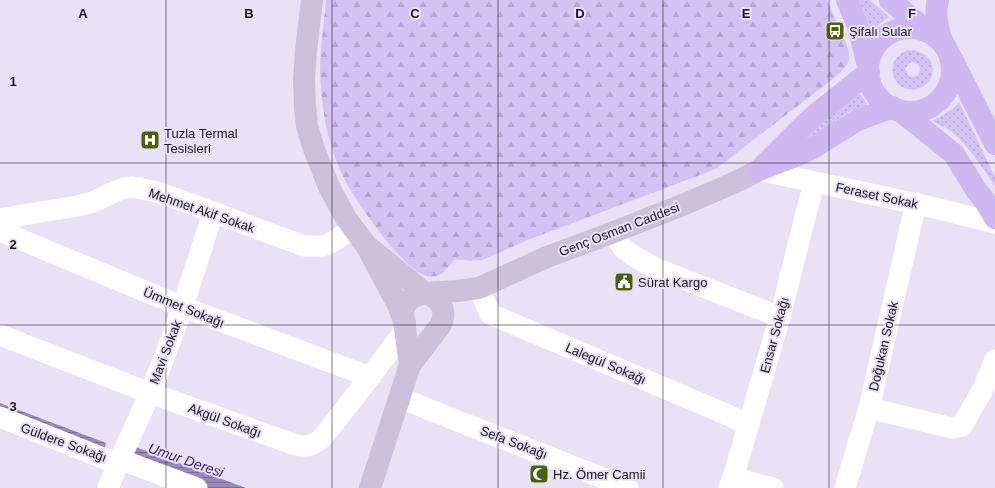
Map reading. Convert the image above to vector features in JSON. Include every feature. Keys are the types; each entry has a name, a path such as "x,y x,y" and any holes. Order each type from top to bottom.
{"main road":[{"path":"847,0 858,26 870,81 876,94 886,104 896,109 954,154 995,218"},
{"path":"890,0 940,42 995,144"},
{"path":"759,170 811,149 858,120 896,109 913,112 926,109 938,102 947,91 952,79 952,65 940,42 936,16 936,6 938,0"},
{"path":"759,170 806,123 868,69 871,54 878,42 888,34 901,28 914,28 940,42"}],"street":[{"path":"312,0 304,79 307,126 314,149 329,187 346,218 360,236 398,305 404,324"},
{"name":"Feraset Sokak","path":"759,170 916,203 995,223"},
{"name":"Genç Osman Caddesi","path":"410,365 403,313 404,307 413,297 425,293 479,288 547,257 706,195 759,170"},
{"name":"Ensar Sokağı","path":"731,483 780,317 814,182"},
{"name":"Mehmet Akif Sokak","path":"0,219 78,206 93,202 116,190 133,187 157,192 304,246 322,246 360,236"},
{"name":"Doğukan Sokak","path":"845,488 869,408 916,203"},
{"name":"Mavi Sokak","path":"108,488 119,459 150,393 183,307 213,212"},
{"name":"Ümmet Sokağı","path":"0,231 183,307 370,377"},
{"path":"613,232 623,248 655,268 780,317"},
{"path":"360,236 425,293 432,295 441,304 444,316 440,326"},
{"name":"Genç Osman Caddesi","path":"404,324 409,329 420,334 425,335 431,333 479,288"},
{"name":"Lalegül Sokağı","path":"479,288 490,314 749,424"},
{"name":"Akgül Sokağı","path":"0,335 150,393 304,447 317,443 323,437 370,377 404,324"},
{"name":"Genç Osman Caddesi","path":"370,488 410,365 440,326"},
{"path":"869,408 952,428 962,426 989,393 995,360"},
{"name":"Sefa Sokağı","path":"400,398 628,488"},
{"name":"Güldere Sokağı","path":"0,417 108,460 119,459 197,488"},
{"path":"731,483 773,488"}],"green space":[{"path":"326,0 827,0 847,46 849,61 845,68 838,74 717,168 528,240 482,260 470,261 455,259 440,275 429,276 419,272 408,264 383,237 353,194 343,177 337,162 325,121 320,79"},
{"path":"859,0 870,0 889,17 872,30"},
{"path":"908,50 924,54 928,58 933,66 933,72 931,78 926,84 913,90 905,88 899,84 894,78 892,70 894,63 899,56","holes":["912,62 918,65 920,71 918,75 913,77 909,76 905,70 908,64"]},
{"path":"859,93 867,104 867,108 852,110 803,142 801,139"},
{"path":"959,102 995,177 995,186 958,137 933,121 951,110"}],"shaded area":[{"path":"0,403 106,443 104,450 0,415"},
{"path":"133,446 246,488 207,488 129,459"}],"place":[{"name":"Şifalı Sular","path":"835,31"},
{"name":"Tuzla Termal Tesisleri","path":"150,140"},
{"name":"Sürat Kargo","path":"624,282"},
{"name":"Hz. Ömer Camii","path":"539,474"}],"water label":[{"name":"Umur Deresi","path":"186,460"}]}
